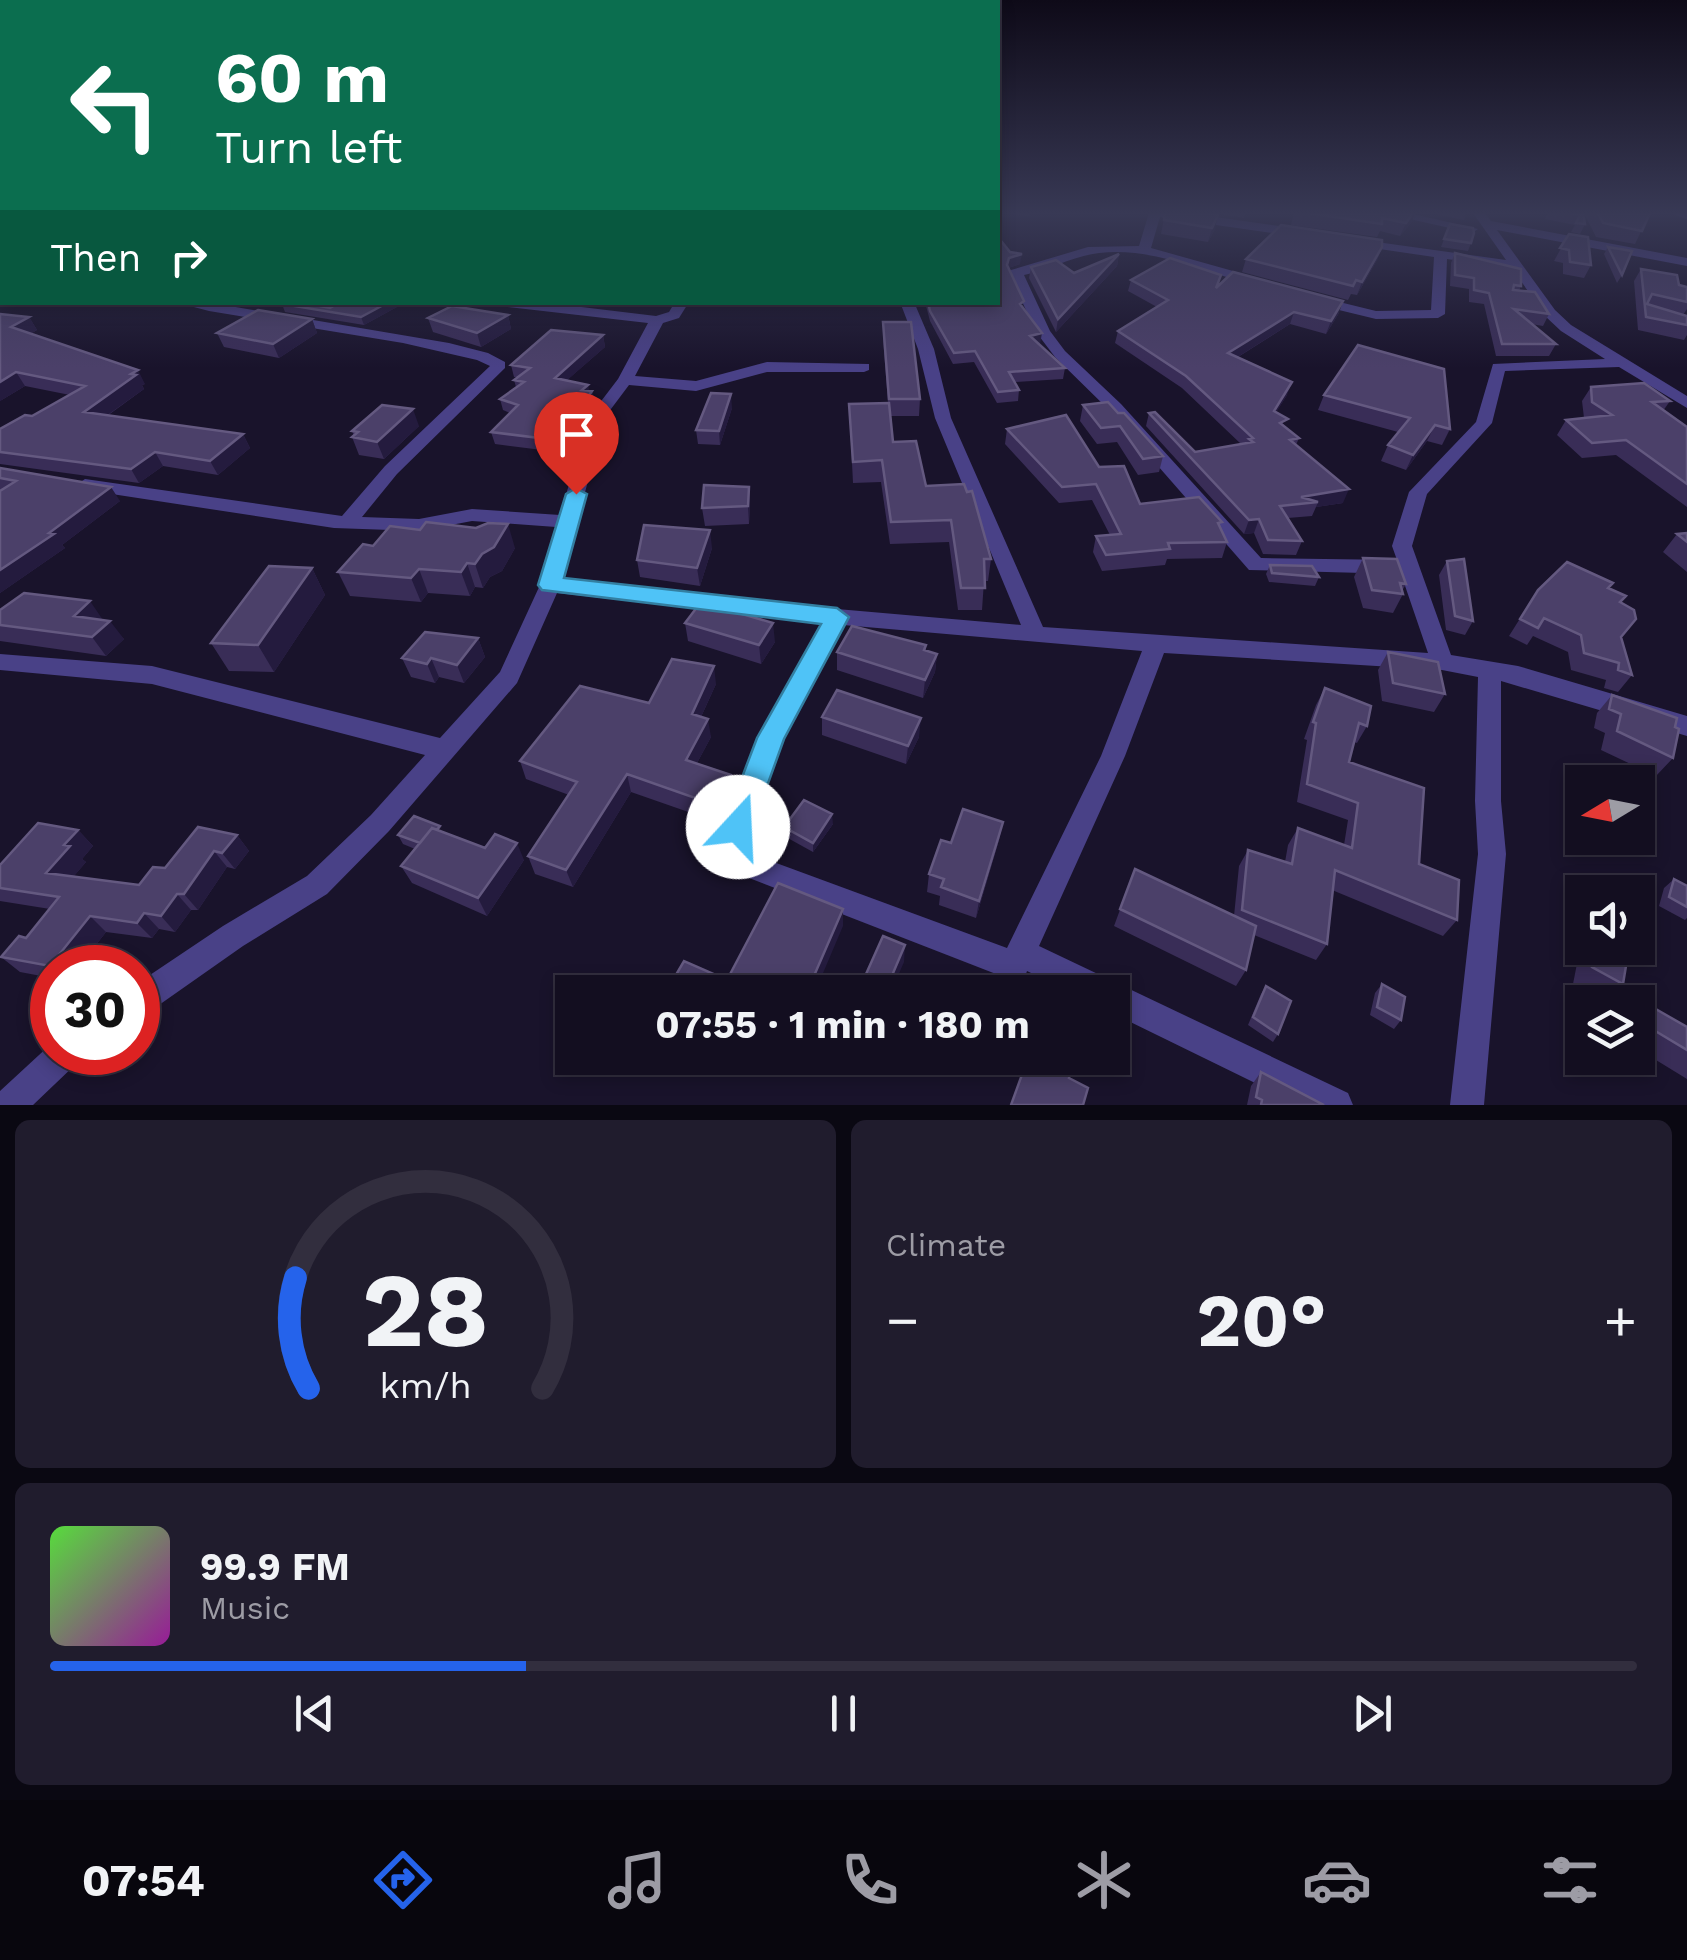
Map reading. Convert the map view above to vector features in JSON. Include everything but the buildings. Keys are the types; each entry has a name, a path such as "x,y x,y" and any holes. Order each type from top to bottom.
{"street":[{"path":"1051,265 1016,273 1043,332 1060,354 1115,406 1256,565 1411,567"},
{"path":"1192,265 1276,288"},
{"path":"1292,293 1376,315 1438,314 1442,311 1441,265"},
{"path":"1515,265 1558,320 1617,362 1687,404"},
{"path":"199,305 454,349 492,357 500,365 391,470 347,523"},
{"path":"525,305 657,320 674,315 680,305"},
{"path":"909,305 926,349 943,418 1035,632"},
{"path":"160,986 232,936 317,885 446,750 509,676 550,585 597,417 624,380 657,320"},
{"path":"1442,662 1402,546 1418,492 1484,423 1498,368 1617,362"},
{"path":"624,380 696,386 768,367 864,367"},
{"path":"58,481 347,523 419,525 472,515 570,522"},
{"path":"550,585 837,617 1156,644 1442,662 1518,674 1687,726"},
{"path":"837,617 770,738 728,856 1014,966 1113,756 1156,644"},
{"path":"0,662 152,675 446,750"},
{"path":"1467,1105 1492,854 1488,800 1490,670"},
{"path":"1020,953 1066,975"},
{"path":"1130,1007 1336,1105"},
{"path":"9,1105 41,1075"}],"route":[{"path":"576,494 550,585 837,617 770,738 738,827"}]}
